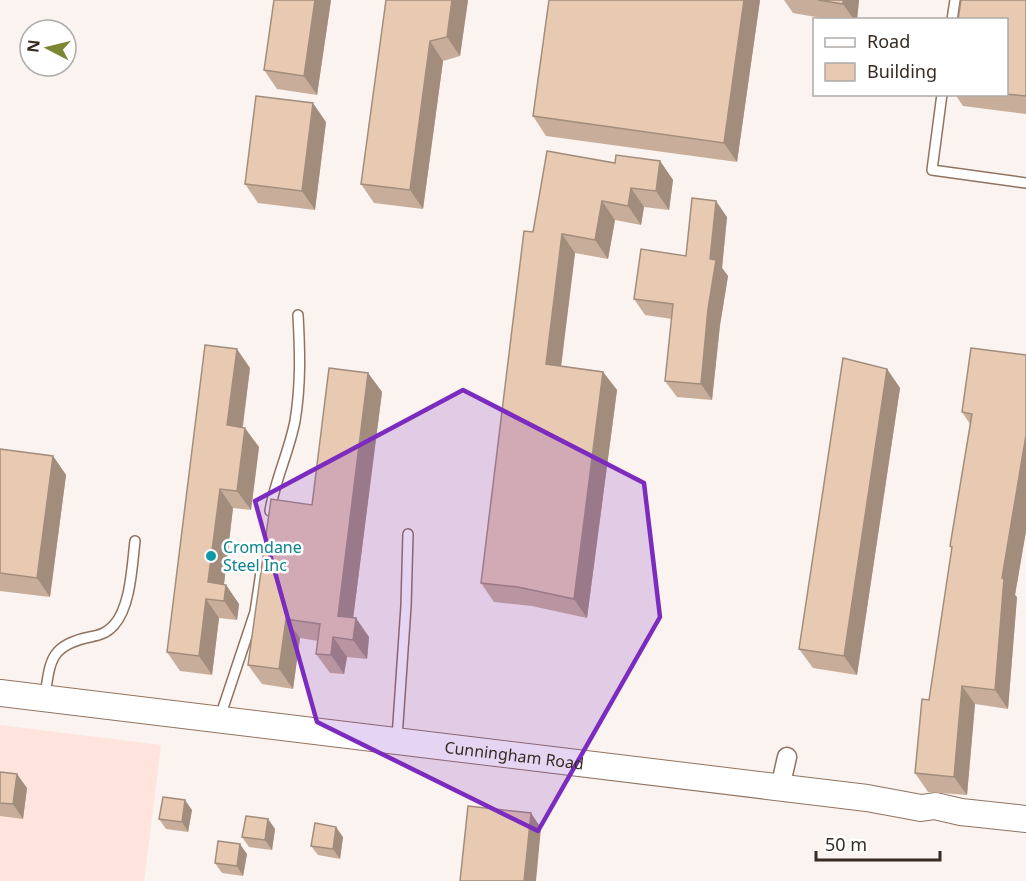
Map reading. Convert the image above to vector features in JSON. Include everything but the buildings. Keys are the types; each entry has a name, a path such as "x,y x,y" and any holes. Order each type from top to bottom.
{"street":[{"name":"Cunningham Road","path":"0,693 867,798 921,808 935,806 962,812 1026,819"},
{"path":"780,788 787,757"}],"lane":[{"path":"952,18 955,0"},
{"path":"942,96 932,170 1026,183"},
{"path":"269,520 272,498 294,424 300,378 298,315"},
{"path":"397,741 406,606 408,534"},
{"path":"45,698 53,656 64,645 105,633 122,613 131,576 135,541"},
{"path":"219,719 255,612 262,566"}],"highlighted area":[{"path":"463,390 644,483 660,617 538,831 317,722 255,501"}],"shaded area":[{"path":"0,725 161,745 144,881 0,881"}],"place":[{"name":"Cromdane Steel Inc","path":"211,556"}]}
